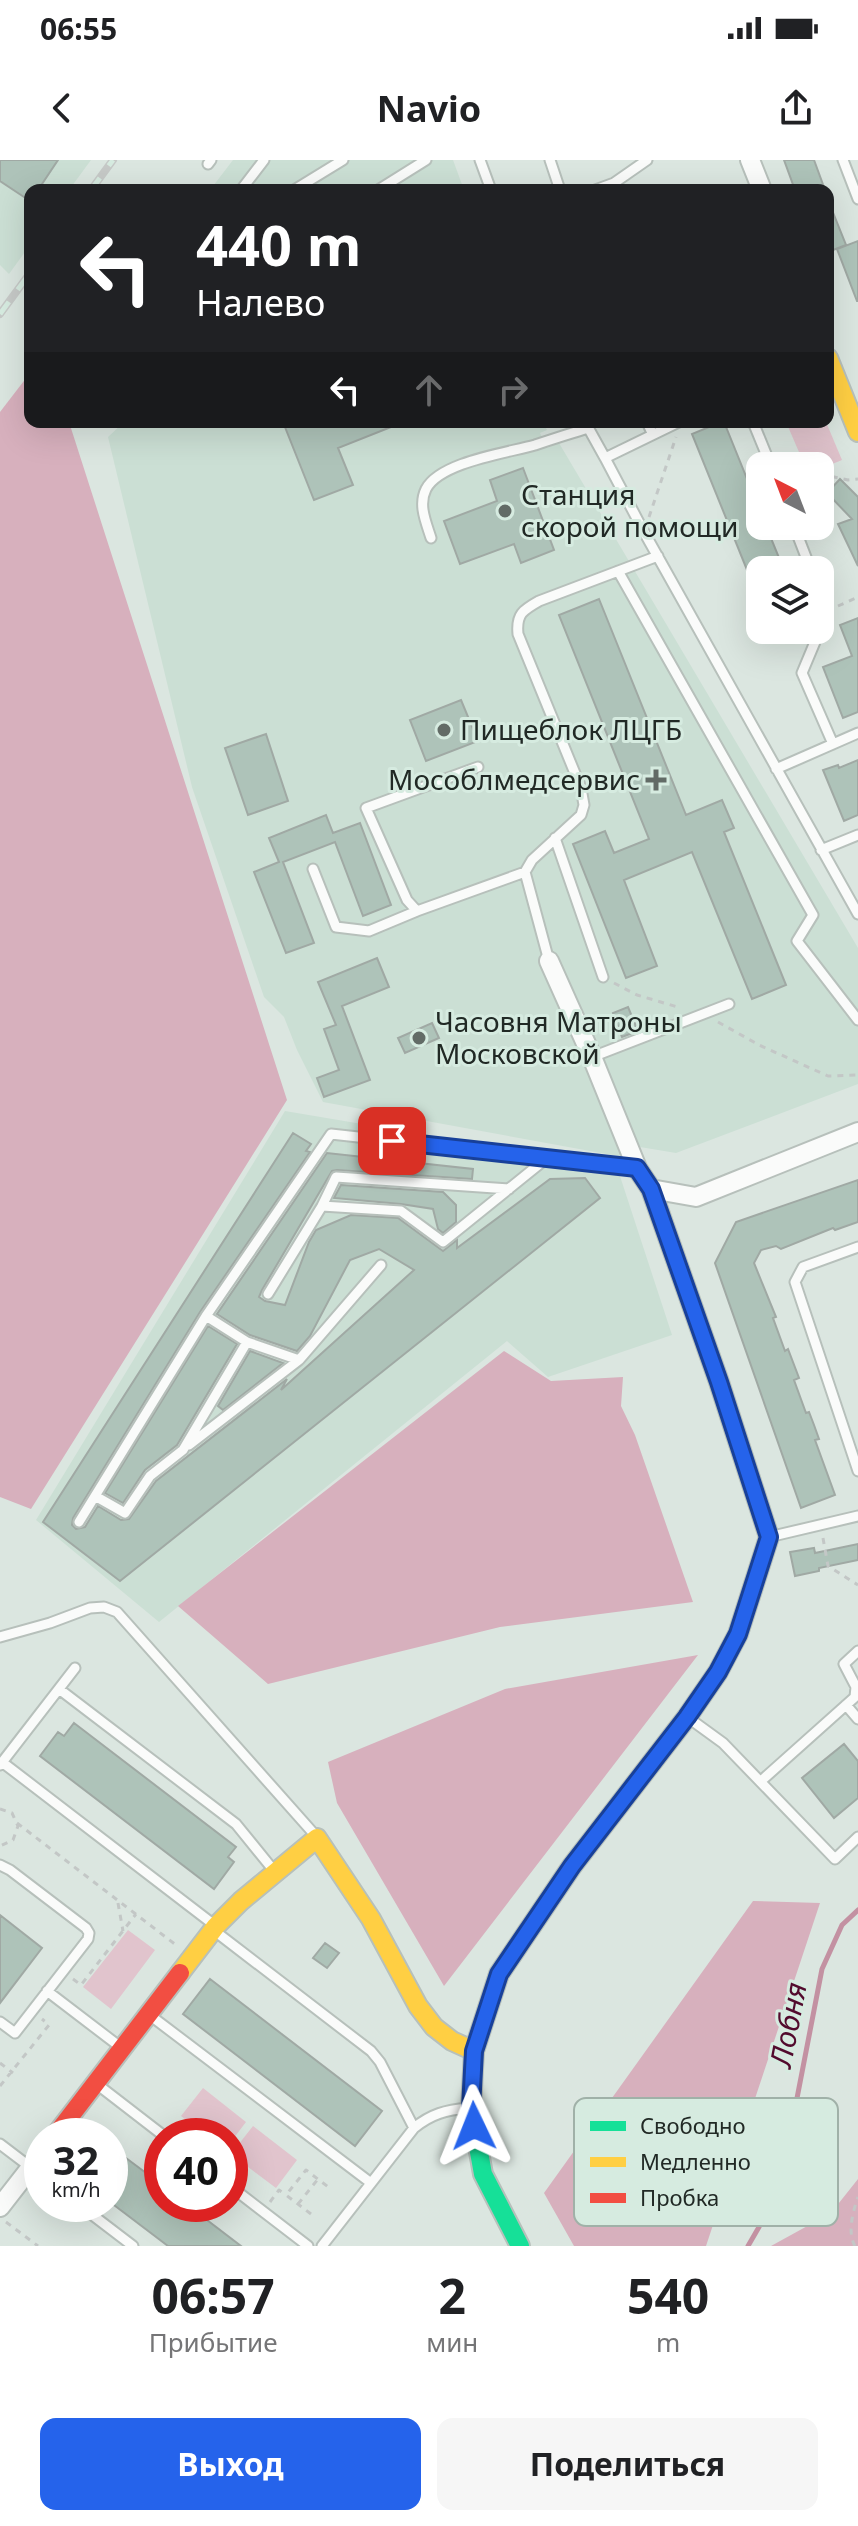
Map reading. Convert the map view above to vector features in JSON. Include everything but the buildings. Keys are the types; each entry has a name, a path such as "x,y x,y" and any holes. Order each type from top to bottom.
{"street":[{"path":"750,160 760,184"},
{"path":"834,373 858,432"},
{"path":"520,2246 483,2174 471,2108 474,2051 499,1974 572,1866 718,1672 738,1634 769,1537 716,1372 651,1189 637,1168 549,961"},
{"path":"651,1189 696,1197 858,1132"},
{"path":"69,2118 214,1928 241,1901 317,1838 371,1919 418,2006 434,2027 452,2041 474,2051"},
{"path":"0,2207 24,2181"}],"lane":[{"path":"246,184 264,160"},
{"path":"304,184 343,160"},
{"path":"388,184 426,160"},
{"path":"480,160 489,184"},
{"path":"550,160 558,184"},
{"path":"618,184 647,160"},
{"path":"843,160 858,199"},
{"path":"431,538 423,498 428,485 466,463 577,428"},
{"path":"589,428 858,914"},
{"path":"650,428 652,433"},
{"path":"605,458 664,428"},
{"path":"755,428 765,452"},
{"path":"313,869 336,927 369,931 525,872 532,860 581,815 584,805 576,775 518,634 519,615 539,601 658,556"},
{"path":"618,571 813,915 797,941 858,1020"},
{"path":"814,644 802,673 833,744"},
{"path":"776,769 858,733"},
{"path":"417,911 407,900 366,808 478,767"},
{"path":"821,850 858,835"},
{"path":"555,838 603,977"},
{"path":"525,872 549,961"},
{"path":"592,1057 729,1004"},
{"path":"79,1522 206,1316 331,1134 637,1168"},
{"path":"322,1206 401,1211 443,1242 547,1158"},
{"path":"268,1294 322,1206 336,1177 509,1189"},
{"path":"858,1247 803,1267 795,1282 858,1471"},
{"path":"95,1496 125,1513 150,1476 299,1360 381,1265"},
{"path":"206,1316 247,1342 299,1360"},
{"path":"183,1450 247,1342"},
{"path":"769,1537 858,1516"},
{"path":"0,1637 90,1608 104,1607 117,1612 317,1838"},
{"path":"761,1781 857,1692 844,1664 858,1651"},
{"path":"75,1668 1,1764 371,2051 380,2062 414,2128"},
{"path":"59,1689 236,1824 275,1873"},
{"path":"846,1705 858,1719"},
{"path":"687,1717 723,1743 835,1859 858,1837"},
{"path":"0,1865 89,1933 88,1939 15,2033 0,2022"},
{"path":"47,1991 122,2049"},
{"path":"149,2014 371,2183"},
{"path":"95,2083 144,2121"},
{"path":"322,2246 414,2128 427,2117 445,2110 471,2108"},
{"path":"0,2144 24,2158"},
{"path":"248,2200 308,2246"},
{"path":"102,2222 133,2246"}],"path":[{"path":"644,532 677,436"},
{"path":"834,477 858,479"},
{"path":"834,608 858,597"},
{"path":"603,977 637,995 704,1014 759,1045 828,1076 858,1075"},
{"path":"820,1525 828,1566 858,1585"},
{"path":"0,1809 12,1813 17,1823 192,1957"},
{"path":"0,1846 13,1840 17,1823"},
{"path":"117,1900 123,1931"},
{"path":"63,1971 81,1985 136,1914"},
{"path":"0,2086 49,2025 32,2012"},
{"path":"0,2063 13,2073"},
{"path":"286,2195 306,2170 331,2189"},
{"path":"298,2204 318,2179"},
{"path":"263,2212 279,2190 311,2214"},
{"path":"855,2246 852,2240 853,2210 858,2197"},
{"path":"0,2217 38,2246"}],"shaded area":[{"path":"0,160 91,160 73,184 24,184 24,253 9,274 0,265"},
{"path":"233,160 453,160 462,184 215,184"},
{"path":"24,381 24,428 71,428 287,1100 31,1509 0,1497 0,412"},
{"path":"118,428 546,428 540,433 547,448 559,443 858,948 858,1084 676,1153 640,1147 623,1157 323,1102 284,1017 264,997 192,787 108,437"},
{"path":"789,428 829,428 842,460 834,463 834,452 799,452"},
{"path":"285,1111 617,1167 672,1335 548,1377 507,1341 159,1622 36,1520"},
{"path":"504,1351 551,1381 623,1377 621,1406 635,1435 693,1602 500,1627 268,1684 178,1606"},
{"path":"698,1655 444,1986 337,1803 328,1762 505,1689"},
{"path":"753,1901 820,1903 755,2098 612,2098"},
{"path":"128,1930 155,1950 111,2009 83,1987"},
{"path":"203,2088 241,2118 184,2118 181,2116"},
{"path":"253,2126 297,2160 276,2188 248,2167 248,2132"},
{"path":"574,2151 574,2226 713,2226 706,2246 574,2246 544,2193"},
{"path":"858,2179 858,2246 771,2246 807,2226 838,2226 838,2204"}],"waterway":[{"name":"Лобня","path":"797,2098 822,1969 842,1925 858,1910"},
{"name":"Лобня","path":"748,2246 759,2226"}],"railway":[{"path":"95,184 113,160"},
{"path":"0,314 24,281"}],"traffic: fast":[{"path":"520,2246 483,2174 471,2108 474,2051 499,1974 572,1866 718,1672 738,1634 769,1537 719,1382 651,1189"}],"traffic: slow":[{"path":"834,373 858,432"},
{"path":"180,1973 216,1926 241,1901 317,1838 371,1919 418,2006 434,2027 452,2041 474,2051"}],"traffic: jam":[{"path":"69,2118 180,1973"}],"place":[{"name":"Станция скорой помощи","path":"505,511"},
{"name":"Пищеблок ЛЦГБ","path":"444,730"},
{"name":"Мособлмедсервис","path":"656,780"},
{"name":"Часовня Матроны Московской","path":"419,1038"}],"route":[{"path":"392,1141 637,1168 651,1189 719,1382 769,1537 738,1634 718,1672 572,1866 499,1974 474,2051 471,2108 474,2126"}]}
